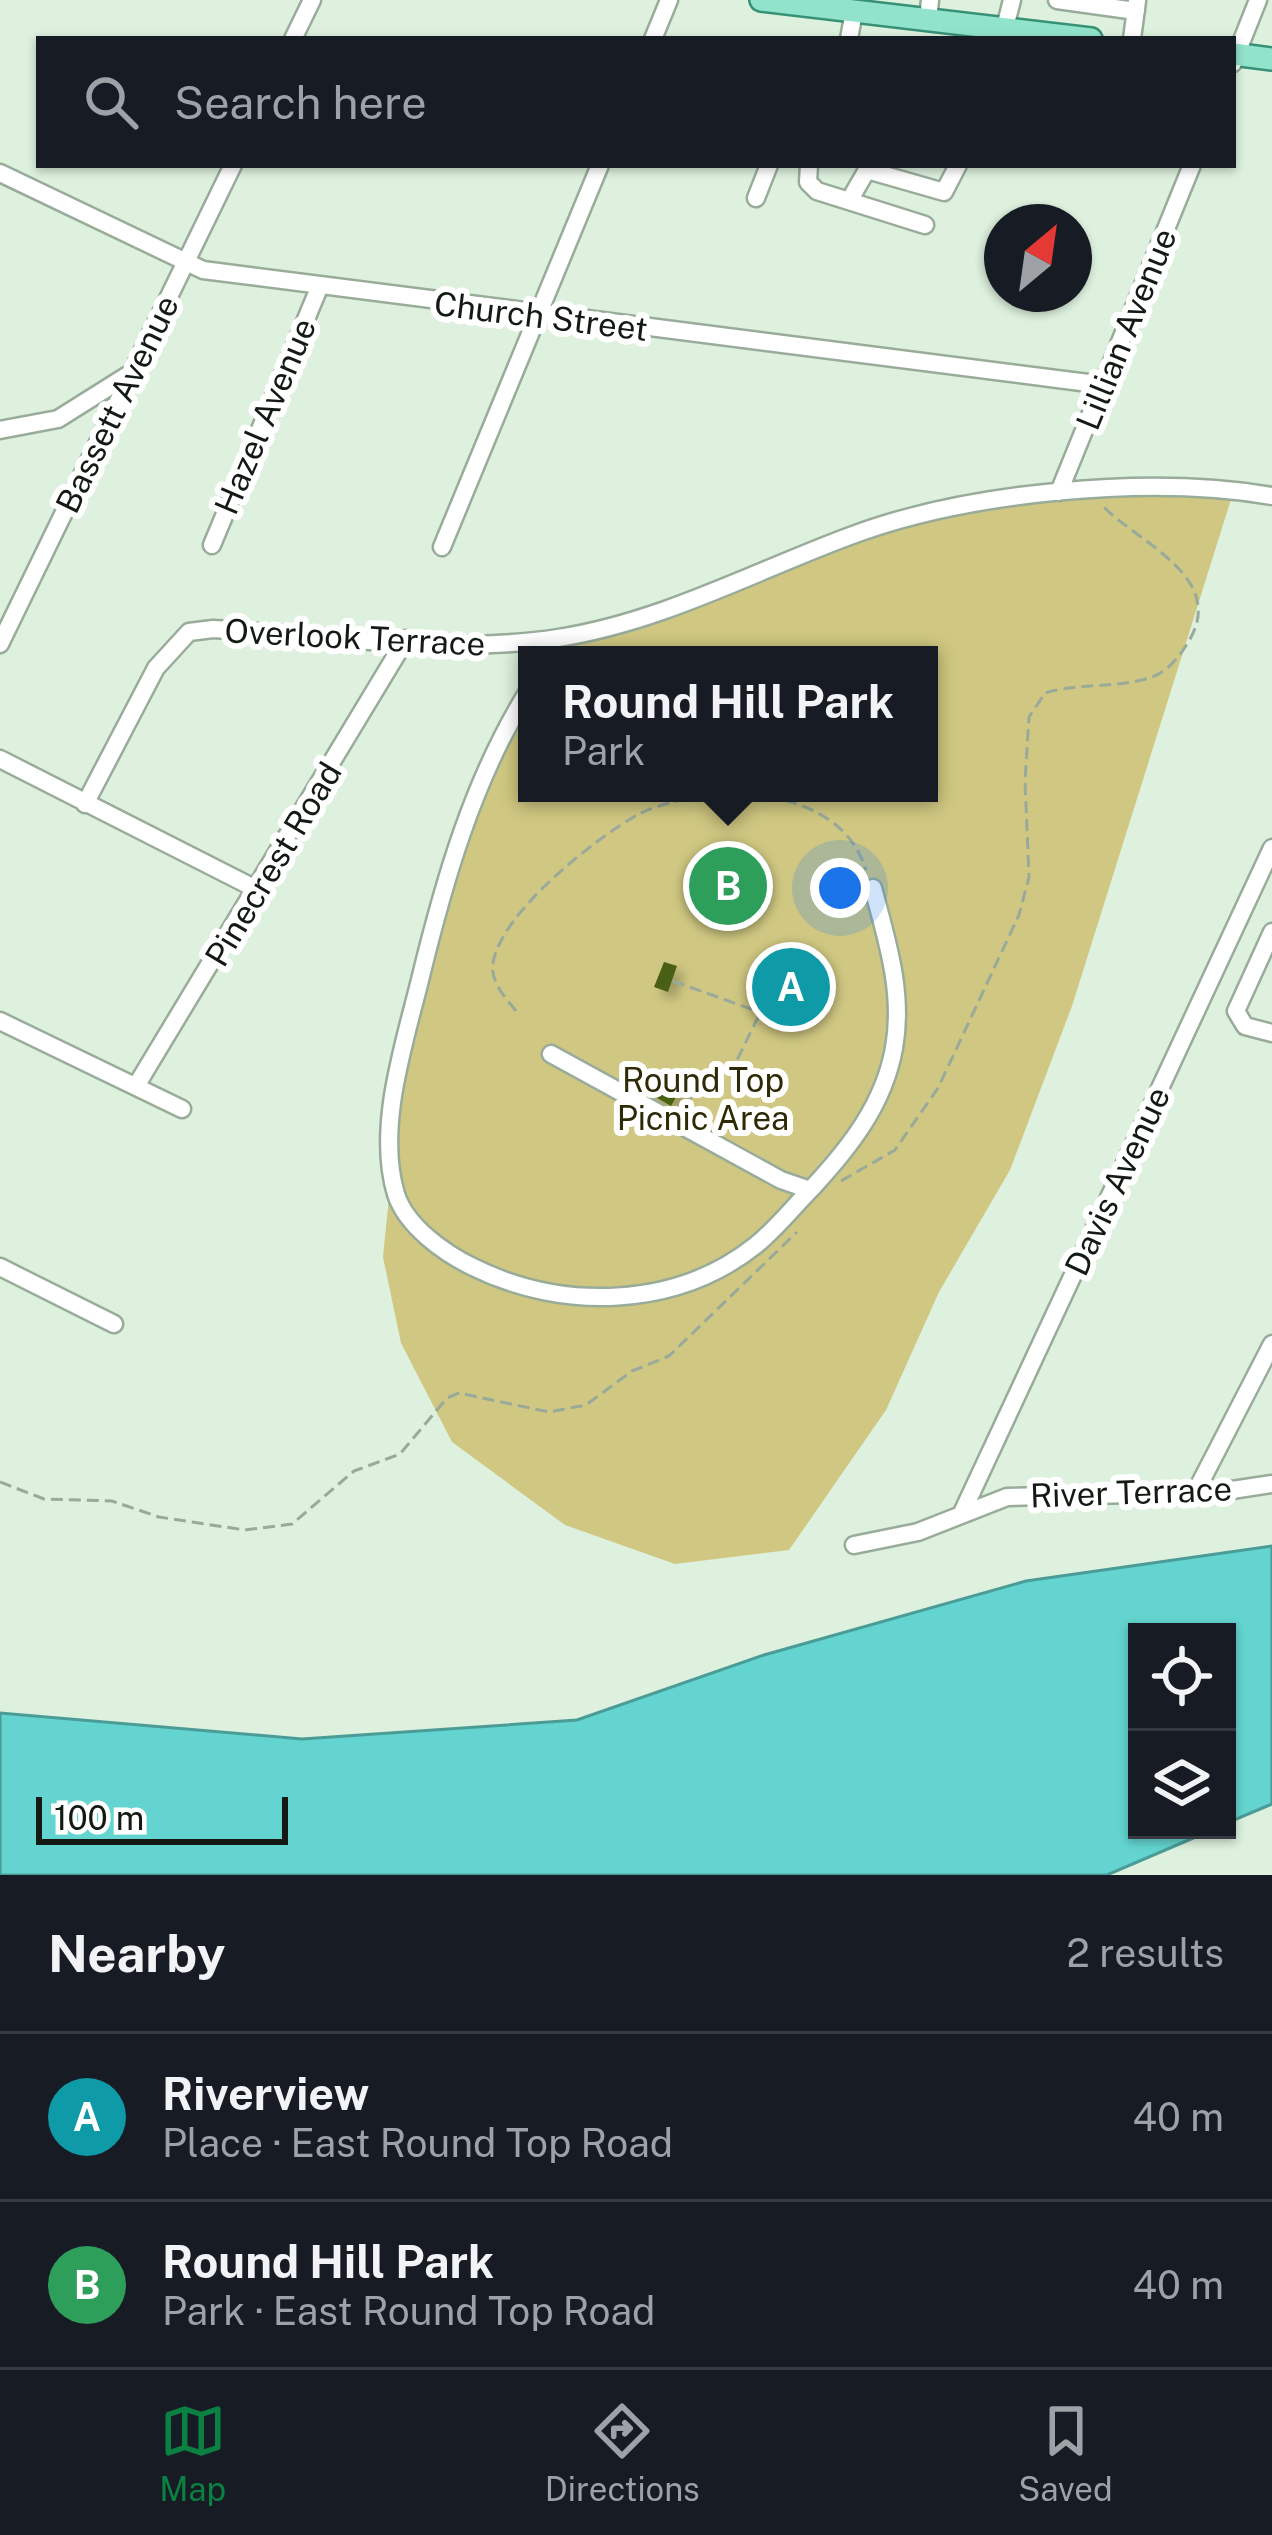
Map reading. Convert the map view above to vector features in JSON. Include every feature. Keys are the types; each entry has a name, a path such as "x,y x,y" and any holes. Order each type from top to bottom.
{"main road":[{"path":"761,0 854,11 929,10 1003,34 1038,36"},
{"path":"1236,58 1272,58"}],"street":[{"path":"294,36 312,0"},
{"path":"654,36 669,0"},
{"path":"1003,34 1012,0"},
{"path":"1057,0 1136,5 1132,36"},
{"path":"1236,53 1258,0"},
{"path":"850,36 854,11"},
{"name":"Bassett Avenue","path":"0,644 232,168"},
{"path":"442,547 599,168"},
{"path":"756,198 768,168"},
{"path":"808,168 808,182 817,191 925,225"},
{"path":"849,201 867,170 944,193 956,168"},
{"name":"Lillian Avenue","path":"1059,492 1191,168"},
{"name":"Church Street","path":"0,173 185,265 319,288 1104,385"},
{"name":"Hazel Avenue","path":"212,544 319,288"},
{"path":"0,430 58,419 134,371"},
{"name":"Overlook Terrace","path":"85,803 156,668 189,632 503,644 561,638 693,601 903,519 960,505 1059,492 1272,496"},
{"path":"556,646 561,638"},
{"name":"Pinecrest Road","path":"136,1086 406,639"},
{"path":"518,712 465,823 426,954 398,1076 391,1153 398,1201 438,1245 493,1277 572,1298 631,1295 670,1287 731,1261 769,1233 863,1126 882,1091 894,1048 893,962 873,888"},
{"path":"0,759 258,890"},
{"name":"Davis Avenue","path":"962,1514 1272,848"},
{"path":"1272,932 1236,1011 1244,1026 1272,1033"},
{"path":"0,1021 182,1109"},
{"path":"551,1054 667,1116 815,1184"},
{"path":"0,1267 114,1324"},
{"path":"1195,1493 1272,1343"},
{"name":"River Terrace","path":"854,1545 882,1543 1007,1497 1195,1493 1272,1484"}],"path":[{"path":"0,1482 44,1499 112,1501 159,1517 245,1530 292,1524 354,1471 400,1454 447,1398 459,1393 549,1412 586,1405 632,1371 669,1356 796,1234 815,1184 844,1182 895,1150 938,1088 1019,915 1028,877 1024,781 1029,717 1045,693 1150,679 1174,664 1198,628 1195,596 1184,573 1159,545 1109,513 1090,492"},
{"path":"516,1011 495,984 493,962 509,929 592,844 644,811 677,802"},
{"path":"794,802 827,816 860,850 873,888"},
{"path":"673,981 762,1012"},
{"path":"667,1116 731,1068 768,997"}],"green space":[{"name":"Round Top Picnic Area","path":"1059,492 1233,493 1072,1006 1010,1170 939,1292 886,1410 789,1550 675,1564 565,1525 452,1442 401,1343 383,1257 405,1039 465,823 518,712 518,802 938,802 938,646 556,646 561,638 693,601 852,535"}],"water":[{"path":"1272,1546 1272,1804 1236,1819 1236,1623 1128,1623 1128,1839 1191,1839 1107,1875 0,1875 0,1713 302,1739 577,1720 764,1655 1026,1581"}],"building":[{"path":"664,962 677,966 668,992 654,987"},
{"path":"772,968 789,974 780,1000 763,994"},
{"path":"651,1068 682,1086 671,1106 640,1088"}],"place":[{"name":"Round Hill Park","path":"728,886"},
{"name":"Riverview","path":"791,987"}]}
